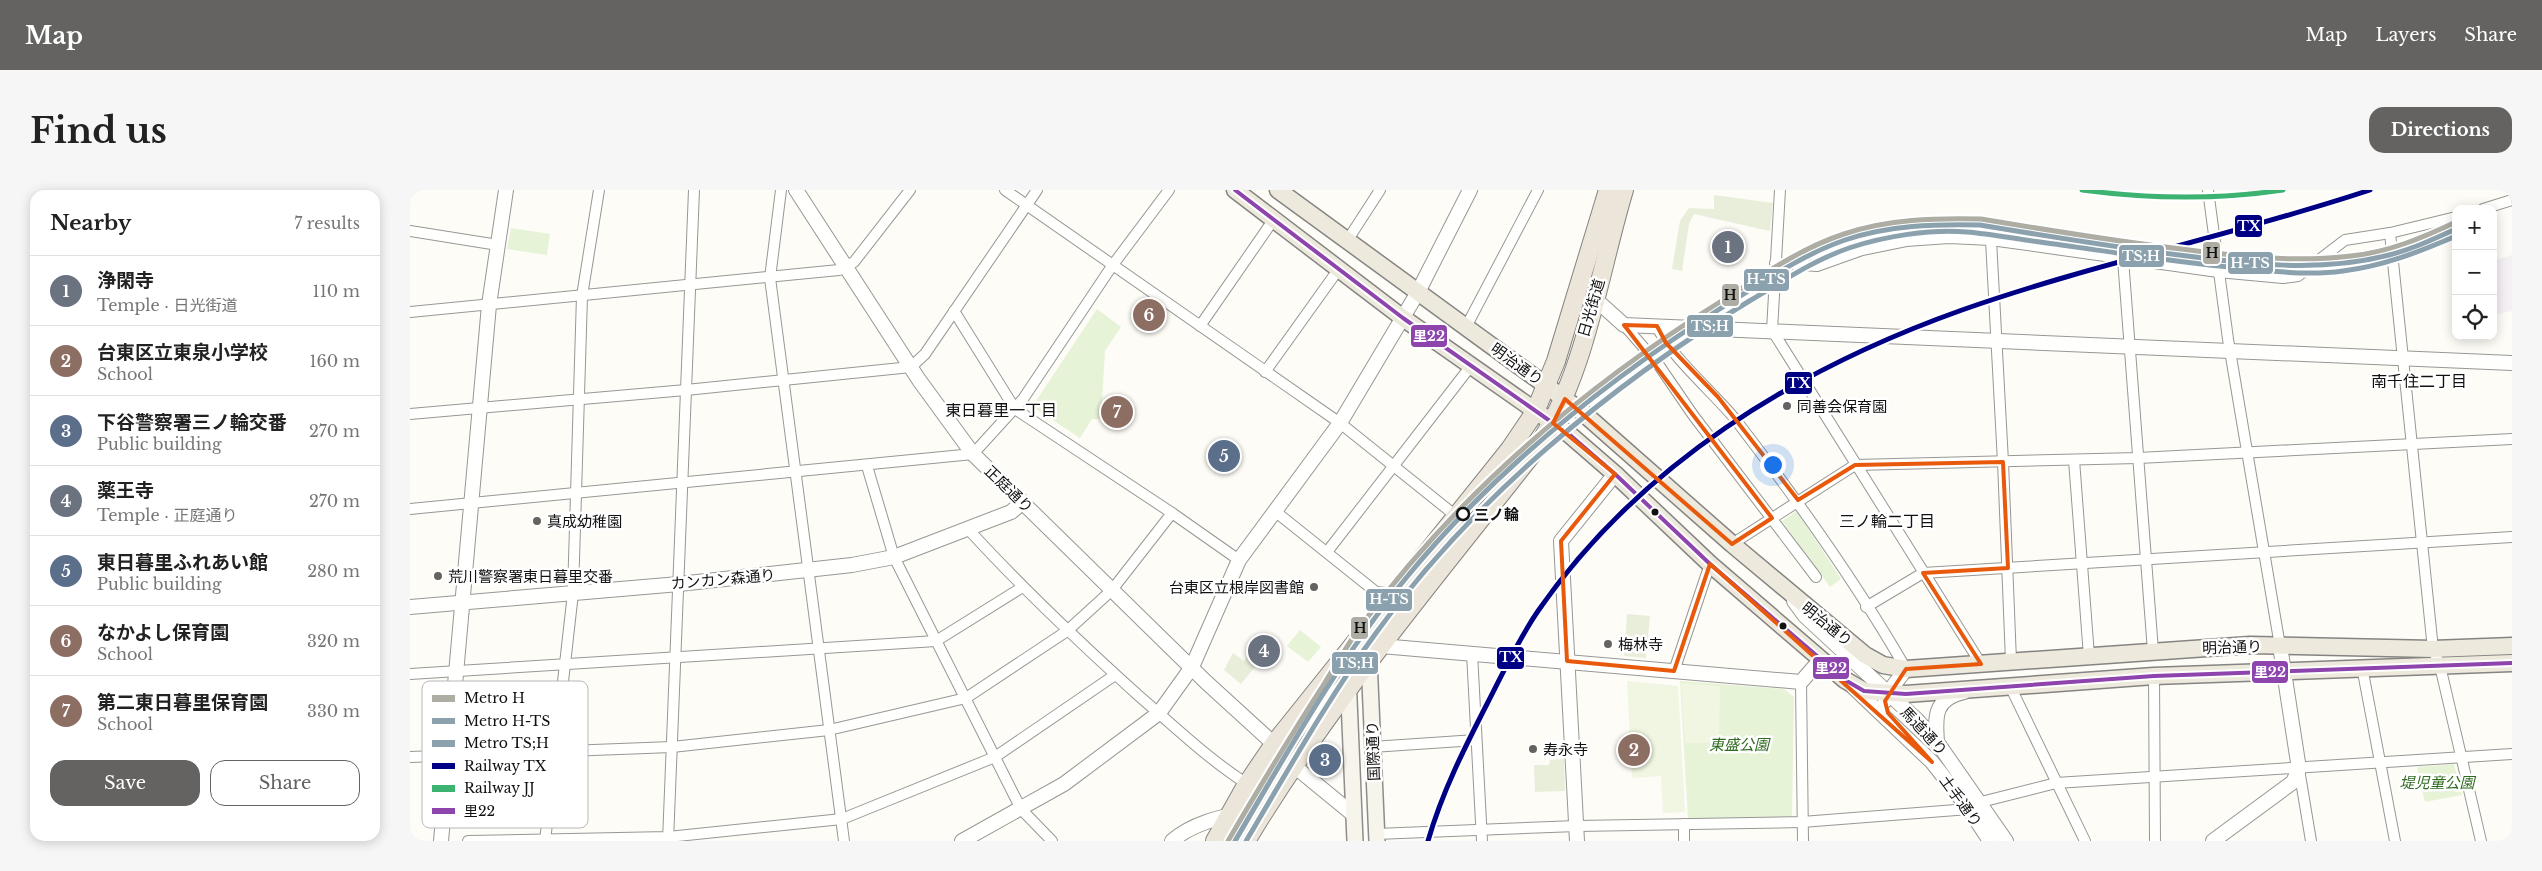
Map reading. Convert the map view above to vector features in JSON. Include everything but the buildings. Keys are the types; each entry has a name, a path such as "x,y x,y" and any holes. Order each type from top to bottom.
{"highway":[{"name":"日光街道","path":"1246,841 1293,765 1348,687 1536,449 1553,423 1565,398 1594,298 1616,192"},
{"name":"日光街道","path":"1215,841 1247,784 1274,744 1510,449 1535,412 1547,386 1580,288 1616,192"}],"main road":[{"name":"明治通り","path":"1234,190 1403,318 1553,423 1616,474 1710,564 1845,680 1864,691 1887,694 2154,676 2512,663"},
{"name":"明治通り","path":"1278,190 1565,398 1786,590 1865,655 1883,665 1906,669 2153,651 2280,646 2432,649 2512,646"},
{"name":"国際通り","path":"1348,652 1355,841"},
{"name":"国際通り","path":"1369,660 1377,838"}],"street":[{"path":"455,681 489,305 506,190"},
{"path":"564,681 574,593 582,296 599,190"},
{"path":"668,839 694,190"},
{"path":"781,190 770,278 809,571 817,650 844,841"},
{"path":"410,312 691,286 839,270 854,262 910,190"},
{"path":"1006,190 1340,424 1456,516"},
{"path":"410,414 686,390 911,367 919,362 1037,190"},
{"path":"410,509 867,466 972,454 1015,409 1112,266 1169,190"},
{"path":"1347,241 1380,190"},
{"path":"962,841 1021,809 1097,761 1159,713 1192,667 1239,560 1340,424 1418,292 1470,190"},
{"path":"1466,327 1538,190"},
{"path":"1780,190 1772,330 1981,664"},
{"path":"2208,190 2230,351 2311,841"},
{"name":"正庭通り","path":"801,192 911,367 972,454 1274,744"},
{"path":"2496,205 2512,200"},
{"path":"1775,262 1817,266 1862,250 1906,241 1949,238 1991,240 2218,272 2283,278 2298,276 2345,240 2452,218"},
{"path":"1200,326 1274,219"},
{"path":"410,231 498,246"},
{"path":"2390,232 2432,649 2440,666 2481,841"},
{"path":"1991,240 2011,661"},
{"path":"2123,259 2153,651"},
{"path":"1265,372 1338,270"},
{"path":"1594,298 1624,324 1658,364 1693,414 1816,577"},
{"path":"954,311 1015,409 1172,513 1239,560"},
{"path":"1624,324 2512,363"},
{"path":"1658,326 1666,343 1718,397 1798,501 1906,669 1887,694 1885,701 1888,713 1932,762"},
{"path":"1327,552 1470,366"},
{"path":"1732,544 1855,465 2138,458 2512,439"},
{"path":"2074,460 2089,656"},
{"path":"867,466 894,558 1021,809 1052,841"},
{"path":"1577,841 1561,541 1616,474"},
{"name":"カンカン森通り","path":"410,607 809,571 894,558 1011,512 1023,502"},
{"path":"1276,512 1376,592 1395,594"},
{"path":"588,751 672,747 829,730 966,698 1067,631 1112,590 1172,513"},
{"path":"968,529 1022,588 1115,675 1214,763 1247,784"},
{"path":"1866,606 1923,573 2512,537"},
{"path":"1674,671 1710,564"},
{"path":"410,674 566,666 936,641 1022,588"},
{"name":"馬道通り","path":"1786,590 1805,616 1937,742 1981,802 2006,841"},
{"path":"1381,646 1801,682"},
{"path":"1472,653 1482,841"},
{"path":"1803,841 1801,682 1821,659"},
{"path":"2362,667 2395,841"},
{"path":"468,841 668,839 842,819 995,756 1115,675"},
{"path":"2154,676 2155,841"},
{"name":"土手通り","path":"1845,680 1932,762 1969,809 1990,841"},
{"path":"2010,686 2085,841"},
{"path":"1937,742 1936,715 1942,702 1953,695 1977,689"},
{"path":"1372,747 1476,740"},
{"path":"1981,802 2056,783 2512,754"},
{"path":"1293,765 1354,815"},
{"path":"2217,840 2293,782 2299,769"},
{"path":"1164,841 1182,823 1192,818 1266,807"},
{"path":"1377,838 1481,830 1577,826 1802,822 1969,809"},
{"path":"1172,841 1183,831 1232,811"},
{"path":"1684,824 1684,841"},
{"path":"441,841 442,828"}],"highlighted area":[{"path":"1624,325 1657,326 1666,343 1718,397 1798,500 1855,465 2003,462 2008,568 1923,573 1981,664 1906,669 1885,701 1888,713 1932,762 1710,564 1674,671 1567,661 1561,541 1615,474 1553,423 1565,399 1732,544 1772,518"}],"shaded area":[{"path":"2512,255 2512,311 2497,314 2497,295 2497,260"}],"green space":[{"path":"1714,195 1773,203 1770,231 1694,214 1689,224 1682,271 1672,269 1680,221 1689,208 1714,209"},
{"path":"511,228 550,234 547,255 507,249"},
{"path":"1097,309 1121,327 1105,351 1101,419 1092,419 1080,438 1036,409 1034,404"},
{"path":"1797,511 1841,579 1830,587 1782,521"},
{"path":"1627,614 1650,616 1646,658 1624,656"},
{"path":"1300,630 1321,647 1308,662 1287,646"},
{"path":"1233,653 1244,661 1249,654 1259,662 1241,684 1224,670"},
{"path":"1627,681 1678,686 1685,812 1663,813 1661,776 1632,778"},
{"name":"東盛公園","path":"1680,681 1784,689 1794,697 1792,817 1688,819"},
{"path":"1681,683 1720,686 1719,743 1685,743"},
{"path":"1564,759 1565,791 1535,792 1534,765 1549,765 1550,760"},
{"name":"堤児童公園","path":"2454,764 2462,795 2425,802 2417,767"}],"metro line":[{"name":"H","path":"1228,841 1287,742 1363,623 1441,529 1483,486 1574,405 1622,368 1672,333 1752,282 1812,247 1844,234 1895,222 1929,219 1981,219 2202,252 2266,258 2308,259 2351,256 2392,248 2452,224"},
{"name":"H-TS","path":"1235,841 1316,706 1359,640 1406,578 1441,537 1478,499 1557,427 1641,362 1729,303 1786,268 1815,253 1845,240 1895,228 1929,225 1980,225 2104,245 2205,258 2258,264 2310,265 2363,261 2389,255 2415,247 2452,231"},
{"name":"TS;H","path":"1246,841 1325,709 1359,657 1414,584 1456,536 1500,491 1596,407 1698,333 1799,271 1836,253 1877,240 1908,234 1953,231 2189,263 2304,273 2358,269 2415,253 2452,238"}],"rail line":[{"name":"JJ","path":"2082,190 2158,197 2208,197 2283,190"},
{"name":"TX","path":"1428,841 1447,787 1463,753 1524,633 1538,611 1579,558 1624,510 1673,467 1726,427 1782,392 1840,361 1900,334 1962,310 2012,293 2268,221 2370,190"}],"transit line":[{"name":"里22","path":"1235,190 1403,318 1570,435 1615,474 1710,564 1845,680 1864,691 1906,694 2154,676 2512,663"}],"place":[{"name":"浄閑寺","path":"1728,247"},
{"name":"なかよし保育園","path":"1149,315"},
{"name":"同善会保育園","path":"1787,406"},
{"name":"第二東日暮里保育園","path":"1117,412"},
{"name":"東日暮里ふれあい館","path":"1224,456"},
{"name":"三ノ輪","path":"1463,514"},
{"name":"真成幼稚園","path":"537,521"},
{"name":"荒川警察署東日暮里交番","path":"438,576"},
{"name":"台東区立根岸図書館","path":"1314,587"},
{"name":"梅林寺","path":"1608,644"},
{"name":"薬王寺","path":"1264,651"},
{"name":"寿永寺","path":"1533,749"},
{"name":"台東区立東泉小学校","path":"1634,750"},
{"name":"下谷警察署三ノ輪交番","path":"1325,760"}],"district":[{"name":"南千住二丁目","path":"2419,381"},
{"name":"東日暮里一丁目","path":"1001,410"},
{"name":"三ノ輪二丁目","path":"1887,521"}]}
